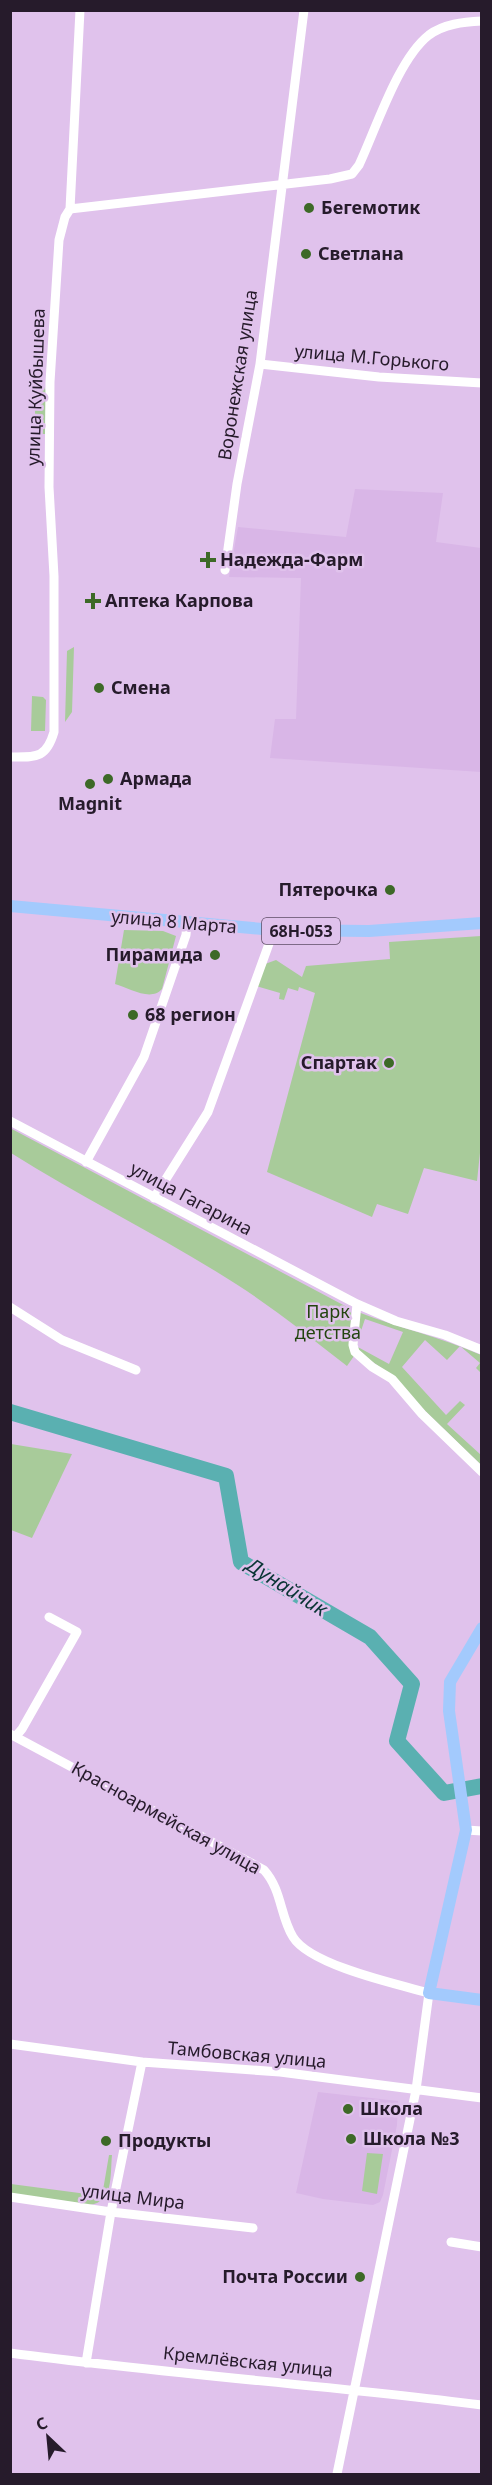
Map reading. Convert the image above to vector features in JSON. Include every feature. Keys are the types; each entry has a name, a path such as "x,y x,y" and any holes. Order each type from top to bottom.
{"main road":[{"name":"улица 8 Марта","path":"10,906 274,930 369,931 482,923"},
{"path":"429,1993 466,1830 449,1711 450,1682 482,1628"},
{"name":"Красноармейская улица","path":"429,1993 482,2000"}],"street":[{"name":"улица Куйбышева","path":"10,757 34,758 48,748 54,732 54,576 49,487 50,382 59,240 65,217 70,208 80,10"},
{"name":"Воронежская улица","path":"225,570 237,484 260,364 304,10"},
{"path":"70,208 281,185 352,174 359,165 404,66 417,47 429,35 443,28 458,23 482,21"},
{"name":"улица М.Горького","path":"260,364 379,377 482,383"},
{"path":"86,1162 144,1057 186,935 187,923"},
{"path":"154,1198 211,1105 274,930"},
{"name":"улица Гагарина","path":"10,1121 357,1304 396,1321 445,1335 482,1350"},
{"path":"357,1304 353,1345 355,1352 372,1368 392,1379 422,1414 482,1472"},
{"path":"10,1307 63,1340 136,1370"},
{"name":"Красноармейская улица","path":"49,1617 77,1632 22,1729 13,1735 264,1870 279,1894 292,1936 309,1953 348,1970 429,1993"},
{"path":"466,1830 482,1831"},
{"path":"337,2475 416,2090 429,1993"},
{"name":"Тамбовская улица","path":"10,2044 142,2062 280,2072 482,2098"},
{"path":"86,2363 111,2212 142,2062"},
{"name":"улица Мира","path":"10,2197 111,2212 252,2228"},
{"path":"451,2242 482,2247"},
{"name":"Кремлёвская улица","path":"10,2353 86,2363 354,2389 482,2405"}],"shaded area":[{"path":"355,489 443,493 436,542 481,548 481,772 270,758 275,719 296,719 301,578 229,577 238,527 346,537"},
{"name":"Школа №3","path":"318,2092 398,2101 397,2125 380,2202 373,2205 296,2193"}],"green space":[{"path":"35,381 41,384 48,396 47,434 35,434"},
{"path":"74,647 72,712 65,722 67,651"},
{"path":"32,696 43,697 46,700 45,731 31,731"},
{"path":"124,930 163,931 176,936 162,989 157,993 146,994 115,984"},
{"name":"Спартак","path":"481,936 482,1134 477,1181 424,1168 408,1214 377,1204 372,1217 267,1172 315,993 299,987 298,991 288,988 284,1000 279,999 280,993 256,986 265,964 276,960 302,977 306,966 390,959 389,942"},
{"name":"Парк детства","path":"10,1128 347,1307 351,1313 349,1346 354,1356 347,1366 279,1313 236,1284 11,1153"},
{"path":"358,1312 460,1346 447,1360 425,1340 402,1367 446,1415 460,1401 465,1405 447,1424 481,1455 481,1465 393,1377 358,1351 355,1346","holes":["365,1319 403,1332 389,1364 356,1346"]},
{"path":"461,1347 481,1355 481,1373 476,1368 480,1363"},
{"path":"11,1444 72,1454 32,1538 11,1530"},
{"path":"367,2153 383,2154 377,2194 362,2191"},
{"path":"109,2155 112,2155 109,2187 107,2194 97,2203 89,2205 11,2194 11,2184 102,2196"}],"waterway":[{"name":"Дунайчик","path":"10,1412 226,1476 241,1562 370,1637 412,1684 397,1741 444,1793 482,1786"}],"place":[{"name":"Бегемотик","path":"309,208"},
{"name":"Светлана","path":"306,254"},
{"name":"Надежда-Фарм","path":"208,560"},
{"name":"Аптека Карпова","path":"93,601"},
{"name":"Смена","path":"99,688"},
{"name":"Армада","path":"108,779"},
{"name":"Magnit","path":"90,784"},
{"name":"Пятерочка","path":"390,890"},
{"name":"Пирамида","path":"215,955"},
{"name":"68 регион","path":"133,1015"},
{"name":"Спартак","path":"389,1063"},
{"name":"Школа","path":"348,2109"},
{"name":"Школа №3","path":"351,2139"},
{"name":"Продукты","path":"106,2141"},
{"name":"Почта России","path":"360,2277"}]}
